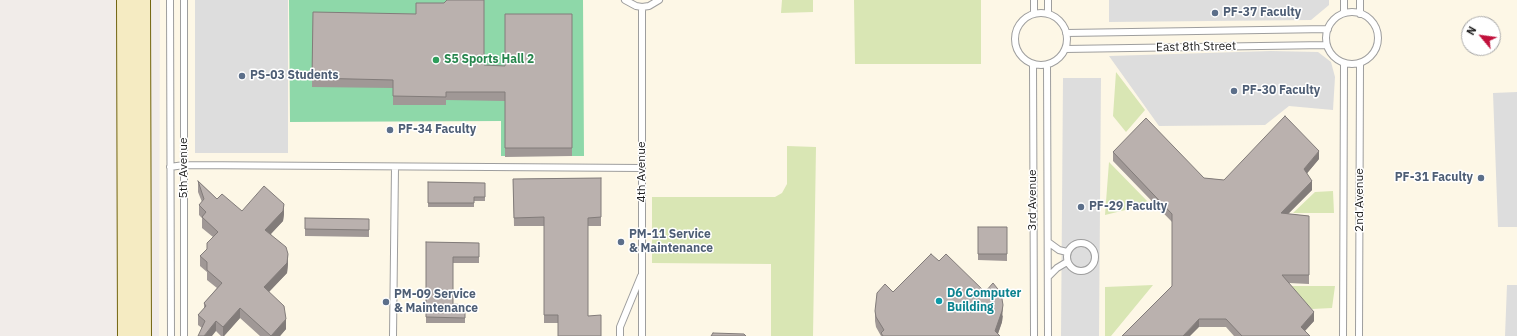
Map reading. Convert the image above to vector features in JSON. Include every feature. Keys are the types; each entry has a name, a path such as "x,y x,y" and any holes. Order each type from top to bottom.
{"main road":[{"path":"126,0 127,336"},
{"path":"141,0 142,336"}],"lane":[{"name":"5th Avenue","path":"170,0 171,336"},
{"name":"5th Avenue","path":"184,0 184,336"},
{"path":"625,0 636,6 642,7 649,6 659,0"},
{"path":"1034,0 1034,14"},
{"path":"1048,0 1048,14"},
{"path":"1344,0 1344,13"},
{"path":"1360,0 1360,14"},
{"name":"4th Avenue","path":"642,7 642,336"},
{"path":"1352,12 1360,14 1371,20 1375,26 1378,39 1374,52 1370,57 1360,63 1351,65 1344,64 1333,57 1326,45 1328,29 1334,20 1344,13 1352,12"},
{"path":"1034,14 1048,14 1060,21 1066,33 1067,40 1065,49 1059,58 1047,65 1040,66 1027,62 1018,52 1015,39 1018,26 1023,20 1034,14"},
{"name":"East 8th Street","path":"1066,33 1328,29"},
{"name":"East 8th Street","path":"1065,49 1326,45"},
{"name":"2nd Avenue","path":"1359,336 1360,63"},
{"name":"3rd Avenue","path":"1033,64 1034,336"},
{"name":"2nd Avenue","path":"1343,336 1344,64"},
{"name":"3rd Avenue","path":"1047,65 1048,336"},
{"path":"170,167 184,165 642,168"},
{"path":"393,336 395,167"},
{"path":"1048,242 1059,250 1067,252"},
{"path":"1083,243 1092,248 1095,258 1091,267 1083,272 1073,270 1067,262 1067,252 1074,245 1083,243"},
{"path":"1048,277 1057,268 1067,262"},
{"path":"620,336 620,327 642,273"}],"shaded area":[{"path":"160,0 1517,0 1517,336 159,336"},
{"name":"PS-03 Students","path":"195,0 288,0 288,153 195,153"},
{"name":"PF-37 Faculty","path":"1109,0 1329,0 1329,5 1311,20 1109,22"},
{"name":"PF-30 Faculty","path":"1271,51 1318,52 1331,62 1335,77 1333,110 1289,106 1265,125 1159,126 1109,56"},
{"name":"PF-29 Faculty","path":"1063,78 1101,78 1099,336 1061,336"},
{"path":"1517,92 1517,227 1498,227 1493,93"},
{"path":"1507,285 1517,285 1517,336 1505,336"}],"green space":[{"name":"S5 Sports Hall 2","path":"289,0 583,0 584,156 501,156 501,121 290,122"},
{"path":"782,0 813,0 813,12 781,13"},
{"path":"854,0 981,0 981,64 855,64"},
{"path":"1116,72 1145,110 1126,132 1113,116"},
{"path":"787,146 816,147 813,336 771,336 771,264 652,263 652,197 775,197 782,193 787,184"},
{"path":"1109,162 1150,204 1105,215"},
{"path":"1333,191 1334,213 1293,213 1315,192"},
{"path":"1153,285 1111,336 1105,336 1105,287"},
{"path":"1289,286 1335,286 1332,308 1312,309"}],"building":[{"path":"447,0 484,0 484,65 505,66 505,14 572,14 572,148 505,148 505,92 446,92 446,97 393,96 393,80 312,78 313,12 416,14 416,3 444,3"},
{"path":"1285,116 1319,151 1304,169 1312,181 1281,213 1309,216 1309,275 1282,275 1314,312 1301,327 1310,336 1242,336 1226,319 1199,319 1183,336 1122,336 1172,286 1172,214 1113,152 1146,118 1204,178 1224,180"},
{"path":"601,178 601,217 588,218 588,316 601,315 601,336 558,336 558,315 544,315 544,217 514,218 513,179"},
{"path":"198,181 217,199 222,194 242,211 264,186 284,204 283,211 265,230 286,247 288,254 287,263 264,287 284,306 286,319 271,336 240,308 223,327 216,321 204,336 198,336 205,321 198,315 206,306 204,303 222,283 207,270 207,262 200,256 207,249 207,243 218,232 202,217 206,212 199,205 204,199"},
{"path":"428,182 485,183 485,197 474,197 474,203 428,203"},
{"path":"305,218 369,219 369,230 305,229"},
{"path":"978,227 1007,227 1007,254 978,254"},
{"path":"426,242 479,243 479,257 453,257 453,304 465,305 465,318 426,317"},
{"name":"D6 Computer Building","path":"931,254 939,261 946,254 985,292 993,283 1001,293 1003,305 995,331 1000,336 883,336 881,333 884,330 876,317 875,311 877,293 885,284 893,292"},
{"path":"713,333 744,334 746,336 711,336"}],"place":[{"name":"PF-37 Faculty","path":"1215,13"},
{"name":"S5 Sports Hall 2","path":"436,60"},
{"name":"PS-03 Students","path":"242,76"},
{"name":"PF-30 Faculty","path":"1234,91"},
{"name":"PF-34 Faculty","path":"390,130"},
{"name":"PF-31 Faculty","path":"1481,178"},
{"name":"PF-29 Faculty","path":"1081,207"},
{"name":"PM-11 Service & Maintenance","path":"621,242"},
{"name":"D6 Computer Building","path":"939,301"},
{"name":"PM-09 Service & Maintenance","path":"386,302"}]}
